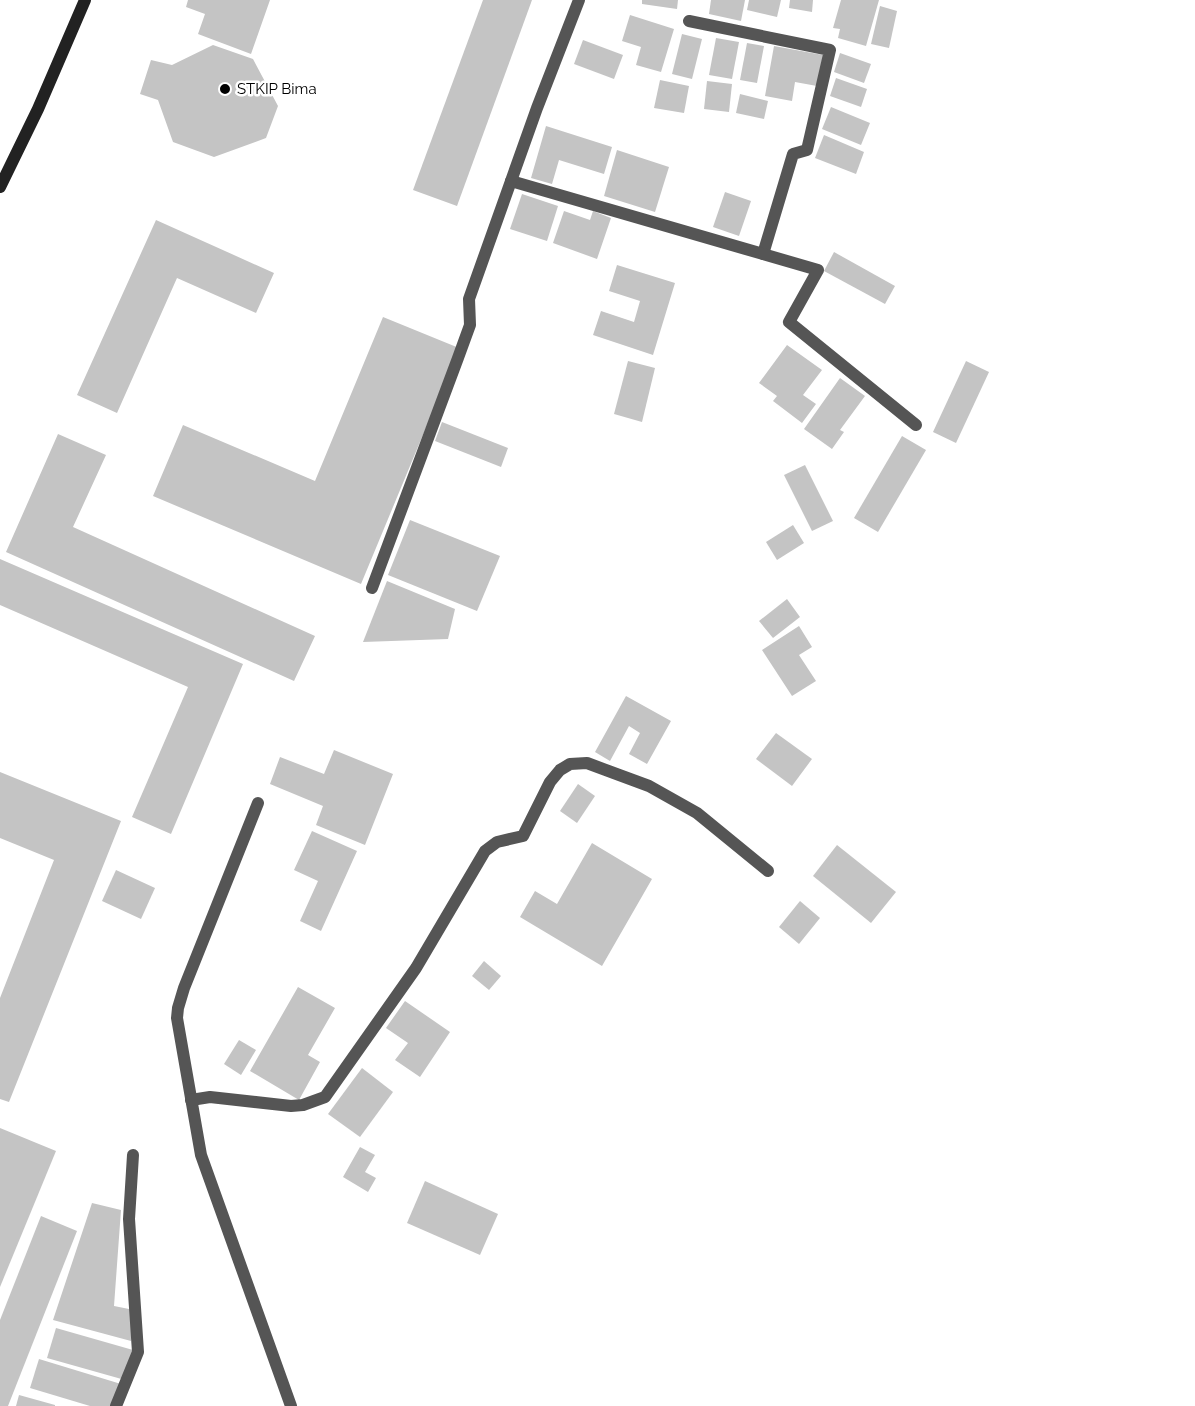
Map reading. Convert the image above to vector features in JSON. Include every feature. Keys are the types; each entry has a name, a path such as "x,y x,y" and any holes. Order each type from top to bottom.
{"street":[{"path":"0,187 38,109 85,0"},
{"path":"372,588 470,324 469,299 537,108 579,0"},
{"path":"689,21 830,50 807,150 793,154 763,254"},
{"path":"511,181 818,270 789,322 916,425"},
{"path":"190,1100 210,1097 291,1106 303,1105 325,1097 416,968 485,851 497,842 523,836 550,782 566,765 587,763 650,786 697,813 768,871"},
{"path":"258,803 178,1008 177,1018 201,1155 291,1406"},
{"path":"116,1406 138,1352 129,1219 133,1155"}],"building":[{"path":"188,0 270,0 251,54 198,34 205,14 186,7"},
{"path":"483,0 532,0 457,206 413,190"},
{"path":"642,0 678,0 677,9 642,4"},
{"path":"711,0 745,0 741,21 709,14"},
{"path":"749,0 781,0 777,17 747,10"},
{"path":"790,0 813,0 812,12 789,8"},
{"path":"841,0 879,0 866,46 838,38 840,29 833,28"},
{"path":"880,6 897,11 889,48 871,44"},
{"path":"630,15 674,29 661,72 636,65 641,47 622,41"},
{"path":"682,34 702,39 692,79 672,74"},
{"path":"716,38 739,42 732,79 709,75"},
{"path":"583,40 623,55 614,79 574,64"},
{"path":"747,43 764,46 757,83 740,80"},
{"path":"213,45 253,59 278,106 266,138 214,157 173,142 158,100 140,94 151,60 172,65"},
{"path":"774,46 823,55 817,86 795,82 792,101 765,96"},
{"path":"840,53 871,64 864,83 834,72"},
{"path":"836,78 867,89 861,107 830,96"},
{"path":"660,80 689,86 684,113 654,108"},
{"path":"707,81 732,84 729,112 704,109"},
{"path":"740,94 768,101 764,119 736,113"},
{"path":"831,107 870,123 861,145 822,129"},
{"path":"546,126 612,147 604,174 559,160 552,184 531,178"},
{"path":"824,135 864,152 856,174 815,158"},
{"path":"617,150 669,167 655,212 604,196"},
{"path":"725,192 751,201 739,236 713,227"},
{"path":"522,194 558,206 547,241 510,229"},
{"path":"564,211 590,220 593,211 611,218 597,259 553,243"},
{"path":"156,220 274,273 256,313 177,278 117,413 77,395"},
{"path":"834,252 895,286 885,304 824,271"},
{"path":"617,265 675,283 653,355 593,335 601,311 634,322 640,301 609,291"},
{"path":"383,317 459,348 361,584 153,496 183,425 315,481"},
{"path":"787,345 822,370 803,395 816,404 802,423 773,401 777,396 759,383"},
{"path":"628,361 655,368 642,422 614,414"},
{"path":"966,361 989,372 956,443 933,432"},
{"path":"840,378 865,396 840,430 844,432 832,449 804,429"},
{"path":"442,422 508,448 501,467 435,441"},
{"path":"58,434 106,455 73,527 315,636 294,681 6,552"},
{"path":"902,436 926,450 878,532 854,518"},
{"path":"805,465 833,521 812,531 784,475"},
{"path":"410,520 500,556 477,611 388,575"},
{"path":"793,525 804,543 777,560 766,542"},
{"path":"0,559 243,664 171,834 132,817 188,687 0,605"},
{"path":"387,581 455,609 448,639 363,642"},
{"path":"787,599 800,617 773,638 759,621"},
{"path":"799,626 812,647 799,655 816,681 792,696 762,650"},
{"path":"626,696 671,721 647,764 629,754 640,733 629,726 610,761 595,752"},
{"path":"776,733 812,759 792,786 756,759"},
{"path":"334,750 393,774 365,845 316,825 323,806 270,784 280,757 324,774"},
{"path":"0,772 121,821 9,1102 0,1099 0,998 54,860 0,838"},
{"path":"578,784 595,796 577,823 560,811"},
{"path":"312,831 357,851 321,931 300,921 318,881 294,870"},
{"path":"592,843 652,879 602,966 520,917 535,891 557,904"},
{"path":"837,845 896,892 871,923 813,876"},
{"path":"116,870 155,888 141,919 102,901"},
{"path":"800,901 820,918 799,944 779,927"},
{"path":"484,961 501,976 489,990 472,976"},
{"path":"298,987 335,1008 308,1055 320,1062 299,1100 250,1071"},
{"path":"405,1001 450,1032 420,1077 395,1060 408,1043 386,1028"},
{"path":"239,1040 256,1050 241,1075 224,1064"},
{"path":"362,1068 393,1092 360,1137 328,1114"},
{"path":"0,1128 56,1151 0,1287"},
{"path":"360,1147 375,1155 365,1172 376,1178 368,1192 343,1177"},
{"path":"425,1181 498,1214 480,1255 407,1223"},
{"path":"92,1203 121,1210 114,1306 139,1311 131,1341 53,1320"},
{"path":"41,1216 77,1231 8,1406 0,1406 0,1320"},
{"path":"56,1328 133,1350 125,1380 47,1358"},
{"path":"39,1359 121,1384 114,1406 90,1406 30,1388"},
{"path":"19,1395 55,1405 55,1406 16,1406"}],"place":[{"name":"STKIP Bima","path":"225,89"}]}
